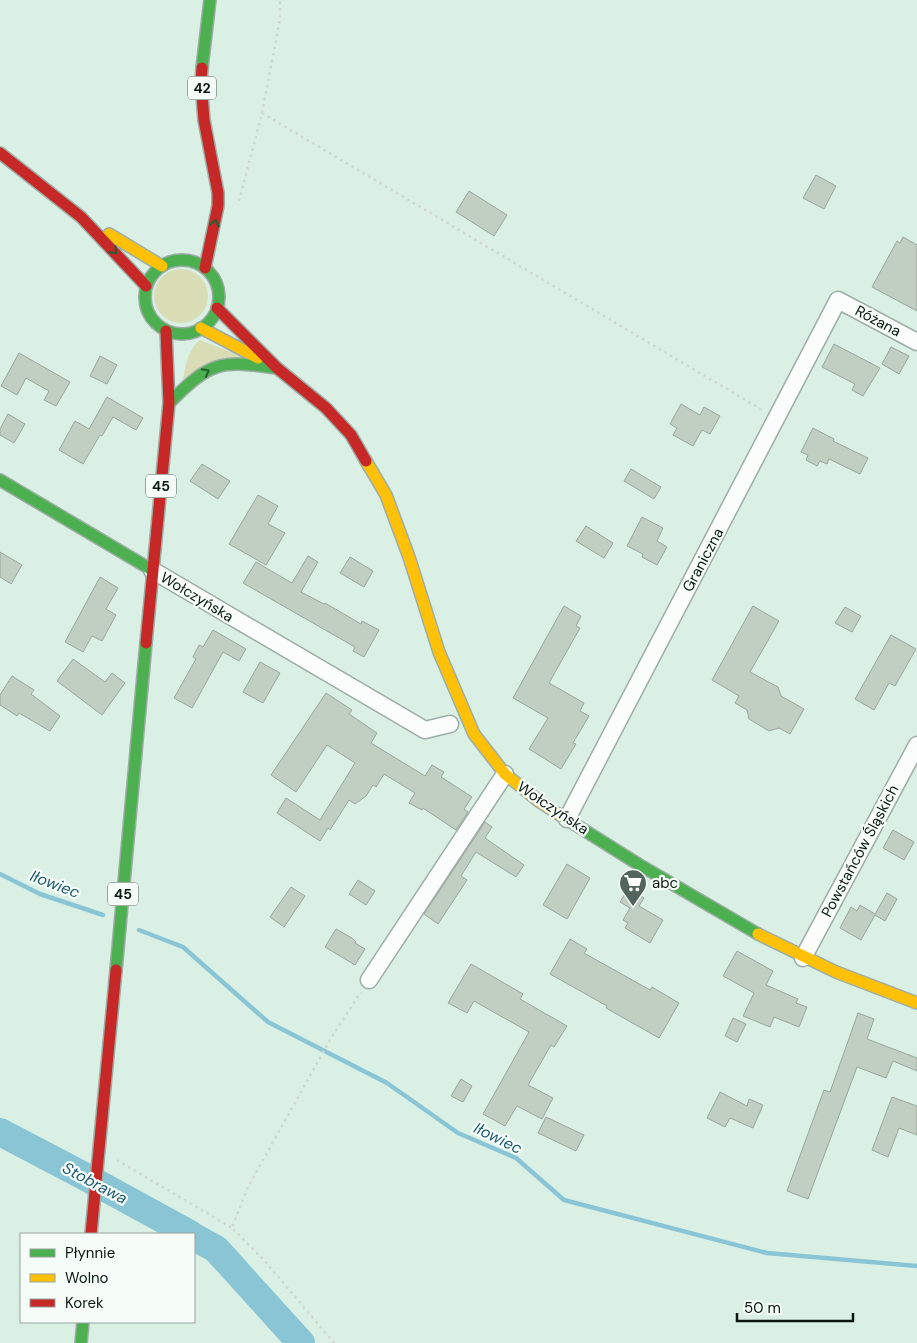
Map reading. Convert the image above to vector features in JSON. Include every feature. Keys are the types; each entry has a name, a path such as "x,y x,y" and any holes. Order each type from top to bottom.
{"main road":[{"name":"42","path":"205,268 218,206 218,193 204,120 201,83 210,0"},
{"path":"0,153 81,217 162,266"},
{"name":"42","path":"206,210 215,176"},
{"path":"81,217 146,286"},
{"path":"184,256 205,268 217,286 219,297 217,308 211,319 186,338 166,331 158,325 146,307 146,286 152,275 162,266 184,256"},
{"name":"Wołczyńska","path":"217,308 277,368 326,408 351,435 386,495 398,525 440,652 465,715 474,734 505,774 540,802 638,864 764,938 803,958 917,1003"},
{"name":"Wołczyńska","path":"201,328 277,368"},
{"name":"45","path":"91,1233 169,403 166,331"},
{"path":"169,403 193,380 208,370 226,364 277,368"},
{"name":"45","path":"169,403 178,368"},
{"name":"Wołczyńska","path":"0,480 152,570"},
{"path":"81,1343 83,1323"}],"street":[{"name":"Graniczna","path":"567,819 838,300"},
{"name":"Różana","path":"838,300 917,342"},
{"name":"Wołczyńska","path":"152,570 425,730 450,724"},
{"name":"Powstańców Śląskich","path":"803,958 917,745"},
{"path":"369,980 505,774"}],"path":[{"path":"239,203 262,113 280,19 280,0"},
{"path":"262,113 776,418"},
{"path":"232,1228 248,1189 331,1038 369,980"},
{"path":"99,1156 232,1228 264,1260 334,1343"}],"green space":[{"path":"176,269 186,269 196,273 204,281 208,296 204,311 196,319 186,323 176,323 166,319 158,311 154,301 154,291 158,281 166,273"},
{"path":"200,340 246,358 182,383 192,349"}],"building":[{"path":"816,175 836,186 824,209 803,198"},
{"path":"469,191 507,215 494,236 456,212"},
{"path":"903,237 917,245 917,311 872,287 897,241 900,243"},
{"path":"834,344 880,368 863,396 852,390 855,384 822,367"},
{"path":"891,347 909,356 899,374 882,364"},
{"path":"19,353 70,382 56,406 44,400 49,391 26,378 17,395 1,386"},
{"path":"100,356 117,365 107,384 90,376"},
{"path":"107,397 143,418 136,430 113,417 83,464 59,450 75,421 89,429"},
{"path":"681,404 700,415 704,407 720,416 710,434 702,430 693,446 673,435 677,428 670,424"},
{"path":"8,414 25,424 14,443 0,435 0,429"},
{"path":"813,428 834,439 833,441 868,458 860,474 829,459 827,464 820,461 817,466 806,460 808,455 801,452"},
{"path":"202,464 230,481 218,499 190,481"},
{"path":"631,469 661,487 654,499 624,481"},
{"path":"258,495 278,506 268,524 285,533 266,565 229,544"},
{"path":"642,517 663,528 657,541 667,547 657,565 642,557 643,554 627,546"},
{"path":"586,526 613,543 604,558 576,541"},
{"path":"0,552 22,565 11,584 0,577"},
{"path":"308,556 318,562 301,592 325,603 361,624 362,621 379,630 364,657 353,651 355,647 243,583 256,562 292,583"},
{"path":"350,557 373,571 364,587 340,573"},
{"path":"100,577 118,588 106,609 116,615 102,641 92,636 83,652 65,642"},
{"path":"564,606 581,616 576,626 580,628 549,683 584,703 580,711 589,716 573,743 576,744 561,769 529,749 548,718 513,698"},
{"path":"753,606 779,621 750,672 778,687 781,696 804,709 790,734 779,728 769,731 749,719 747,710 735,703 739,696 712,680"},
{"path":"845,607 861,616 852,632 835,623"},
{"path":"213,630 246,649 239,661 223,652 192,708 174,698 196,659 193,657 199,645 203,647"},
{"path":"891,635 916,649 895,686 889,683 874,710 855,699"},
{"path":"73,659 105,682 112,673 125,683 102,715 57,681"},
{"path":"260,662 280,673 263,703 243,692"},
{"path":"12,676 34,690 31,694 60,716 50,731 19,713 17,716 0,705 0,695"},
{"path":"326,693 352,710 349,714 377,733 371,743 425,776 432,765 444,772 441,777 472,797 464,809 468,812 456,830 423,808 422,810 409,803 415,793 384,774 376,787 373,785 366,796 355,804 349,800 330,830 328,828 320,841 277,813 286,798 320,820 355,763 327,745 296,792 271,775"},
{"path":"485,822 492,827 485,838 524,865 516,877 476,852 461,876 467,880 438,924 424,914"},
{"path":"893,830 914,842 904,860 883,848"},
{"path":"567,864 590,878 567,919 543,905"},
{"path":"358,880 375,891 366,905 349,894"},
{"path":"291,887 305,896 284,927 270,917"},
{"path":"628,889 644,898 639,906 663,920 650,943 625,928 628,923 623,920 630,908 620,902"},
{"path":"887,893 897,899 885,921 875,915 861,940 840,928 851,907 857,911 860,905 875,914"},
{"path":"336,929 352,938 355,943 365,949 355,965 325,947"},
{"path":"570,939 587,949 584,953 650,990 652,987 679,1003 659,1038 550,974"},
{"path":"737,951 773,971 766,985 798,999 796,1003 807,1007 799,1027 774,1017 770,1027 743,1016 754,993 723,976"},
{"path":"471,964 523,994 520,999 567,1026 554,1047 551,1045 528,1085 553,1098 542,1119 517,1106 505,1126 483,1114 529,1032 474,1001 467,1013 448,1003"},
{"path":"858,1013 874,1019 867,1039 917,1058 917,1071 893,1061 886,1078 857,1067 808,1199 787,1191 824,1090 830,1092"},
{"path":"733,1018 746,1024 737,1042 725,1036"},
{"path":"461,1079 472,1086 463,1102 451,1096"},
{"path":"720,1092 747,1106 749,1099 763,1105 753,1128 730,1118 725,1127 707,1118"},
{"path":"892,1097 917,1106 917,1135 899,1128 888,1157 872,1150"},
{"path":"546,1117 584,1135 576,1151 538,1133"}],"waterway":[{"name":"Iłowiec","path":"0,874 40,894 103,915"},
{"name":"Iłowiec","path":"139,930 183,947 268,1022 387,1083 458,1133 516,1158 564,1200 767,1253 917,1266"},
{"name":"Stobrawa","path":"0,1132 188,1233"},
{"name":"Stobrawa","path":"195,1238 216,1249 301,1343"}],"traffic: fast":[{"path":"202,68 210,0"},
{"path":"182,260 196,263 208,271 216,283 219,297 216,311 208,323 196,331 182,334 168,331 156,323 148,311 145,297 148,283 156,271 168,263 182,260"},
{"path":"169,403 196,379 217,367 229,364 242,364 277,368"},
{"path":"0,480 152,570"},
{"path":"116,970 146,643"},
{"path":"560,815 638,864 758,934"},
{"path":"81,1343 83,1323"}],"traffic: slow":[{"path":"109,234 162,266"},
{"path":"201,328 258,358"},
{"path":"366,461 386,495 409,557 439,652 474,734 505,774 540,802 560,815"},
{"path":"758,934 836,972 917,1003"}],"traffic: jam":[{"path":"202,68 201,83 204,120 218,193 218,206 205,268"},
{"path":"0,153 81,217 146,286"},
{"path":"217,308 277,368 326,408 351,435 366,461"},
{"path":"146,643 169,403 166,331"},
{"path":"91,1233 116,970"}],"place":[{"name":"abc","path":"633,907"}]}
